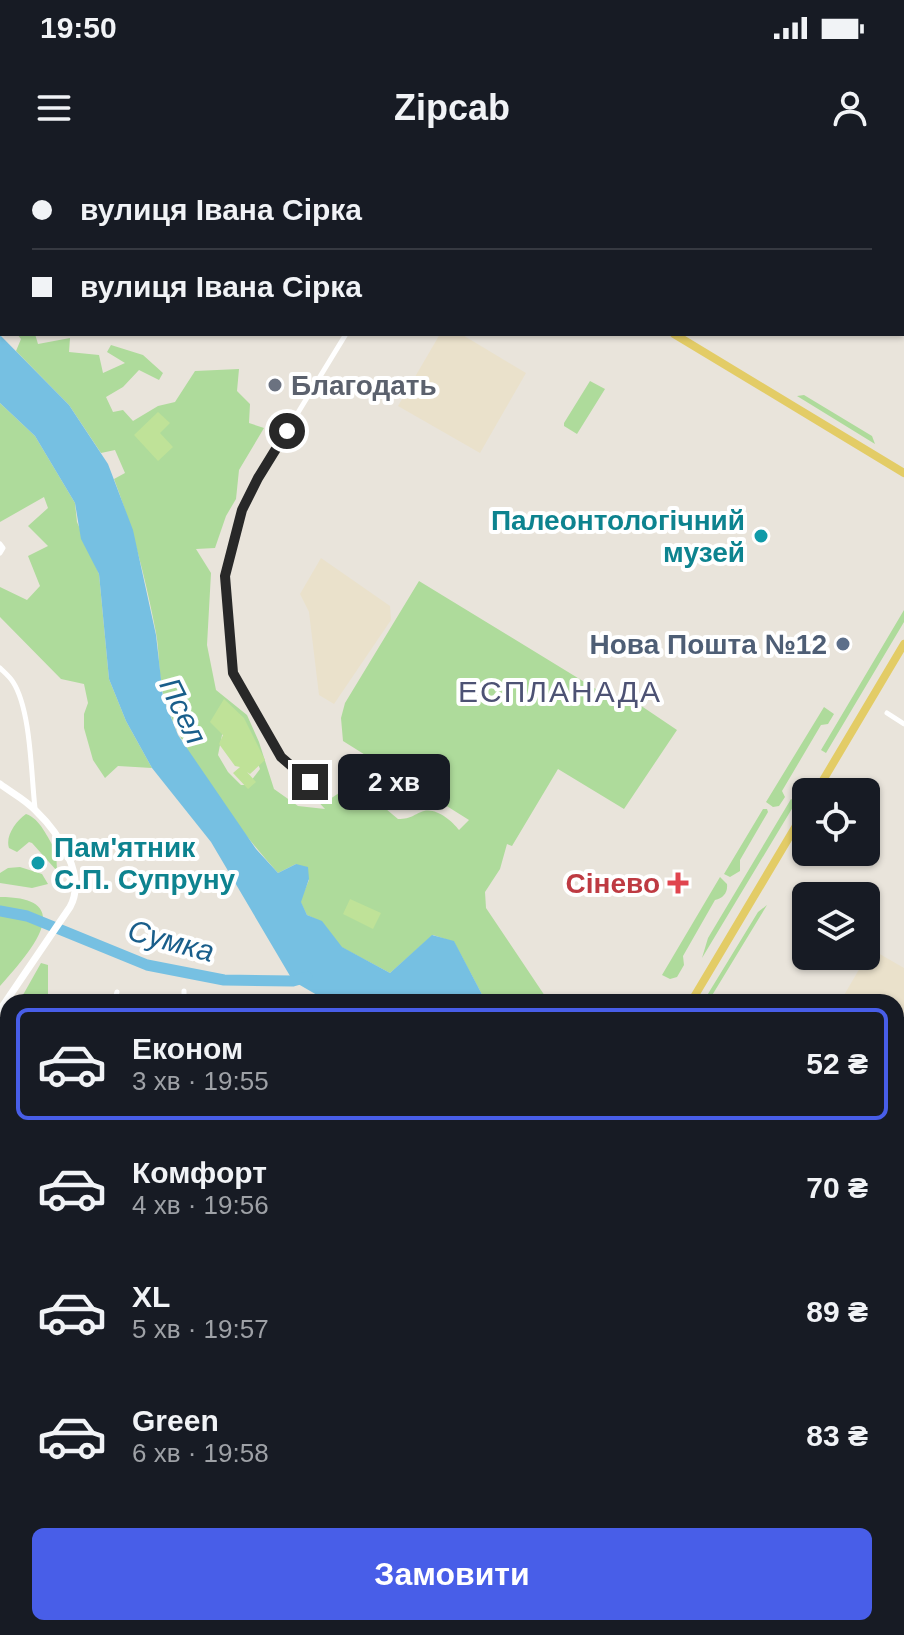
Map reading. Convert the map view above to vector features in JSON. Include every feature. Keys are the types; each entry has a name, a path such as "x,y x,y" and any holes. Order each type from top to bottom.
{"main road":[{"path":"677,336 904,473"},
{"path":"824,778 904,644"},
{"path":"0,784 35,809 59,841 77,883 75,898 66,914 11,994"},
{"path":"696,994 792,832"}],"street":[{"path":"310,782 281,757 233,673 225,576 242,510 258,478 345,336"},
{"path":"0,544 3,548 0,553"},
{"path":"0,668 13,682 22,704 35,809"},
{"path":"887,713 904,724"}],"shaded area":[{"path":"439,336 464,336 526,373 480,453 398,406"},
{"path":"321,558 390,606 391,620 334,704 319,695 309,612 300,594"},
{"path":"880,954 904,968 904,994 845,994 859,970 880,970"}],"green space":[{"path":"19,336 36,336 38,344 70,338 69,352 99,355 103,373 125,363 107,352 111,345 143,355 163,373 159,380 139,370 123,387 106,397 113,412 123,410 133,421 158,406 175,402 195,371 239,369 237,391 250,404 249,423 264,428 239,470 236,499 226,516 215,548 196,549 211,573 207,645 216,690 247,715 274,789 298,806 325,809 313,796 315,789 330,799 339,793 355,799 374,799 398,819 434,811 459,830 469,820 343,741 341,718 345,703 419,581 622,705 628,697 677,730 624,809 558,769 512,846 507,844 500,869 485,892 486,908 544,994 482,994 454,942 433,935 390,973 341,947 322,922 307,915 300,901 309,880 296,864 278,873 213,791 173,721 163,692 156,633 143,574 114,479 125,473 115,450 101,453 69,405 16,351 21,339","holes":["227,729 252,748 260,769 248,785 241,785 228,772 218,755 222,735"]},
{"path":"590,381 605,389 577,434 564,423"},
{"path":"804,395 872,436 875,444 797,396"},
{"path":"0,403 35,436 75,503 77,522 99,574 109,679 126,721 152,768 118,766 105,778 93,760 84,728 88,703 84,684 61,679 0,617 0,587 27,600 40,586 28,556 48,546 28,526 48,508 44,497 0,522"},
{"path":"158,412 170,423 160,433 173,447 158,461 134,435"},
{"path":"904,610 904,622 826,753 821,750"},
{"path":"224,699 244,718 265,760 250,774 247,772 256,782 248,789 233,773 240,767 235,766 219,744 223,735 210,722"},
{"path":"824,707 834,714 828,724 821,725 782,791 785,797 779,806 773,807 766,802"},
{"path":"792,800 792,809 702,958 708,938"},
{"path":"763,809 768,812 740,860 740,871 730,877 724,874"},
{"path":"26,814 40,824 56,850 57,871 32,843 29,842 17,852 9,848 12,829"},
{"path":"20,867 42,874 48,884 32,888 0,883 0,873 8,868"},
{"path":"720,877 727,884 726,892 715,900 683,956 684,965 677,977 670,979 662,975"},
{"path":"0,897 25,900 39,907 43,918 33,945 0,986"},
{"path":"350,899 381,913 373,929 343,914"},
{"path":"767,905 713,994 708,994 758,912"},
{"path":"41,963 48,965 48,994 24,994"}],"water":[{"name":"Псел","path":"1,336 69,405 108,464 133,530 156,635 163,697 178,735 256,849 278,873 296,864 308,867 309,879 301,902 307,915 322,921 342,947 390,973 432,935 454,941 482,994 315,994 293,981 211,842 152,768 126,721 109,679 99,574 81,539 75,503 35,436 0,403"}],"waterway":[{"name":"Сумка","path":"0,911 27,916 147,965 224,980 293,981 307,977"}],"place":[{"name":"Благодать","path":"275,385"},
{"name":"Палеонтологічний музей","path":"761,536"},
{"name":"Нова Пошта №12","path":"843,644"},
{"name":"Пам'ятник С.П. Супруну","path":"38,863"},
{"name":"Сінево","path":"678,883"}],"district":[{"name":"ЕСПЛАНАДА","path":"560,692"}],"route":[{"path":"287,431 242,510 225,576 233,673 281,757 310,782"}]}
